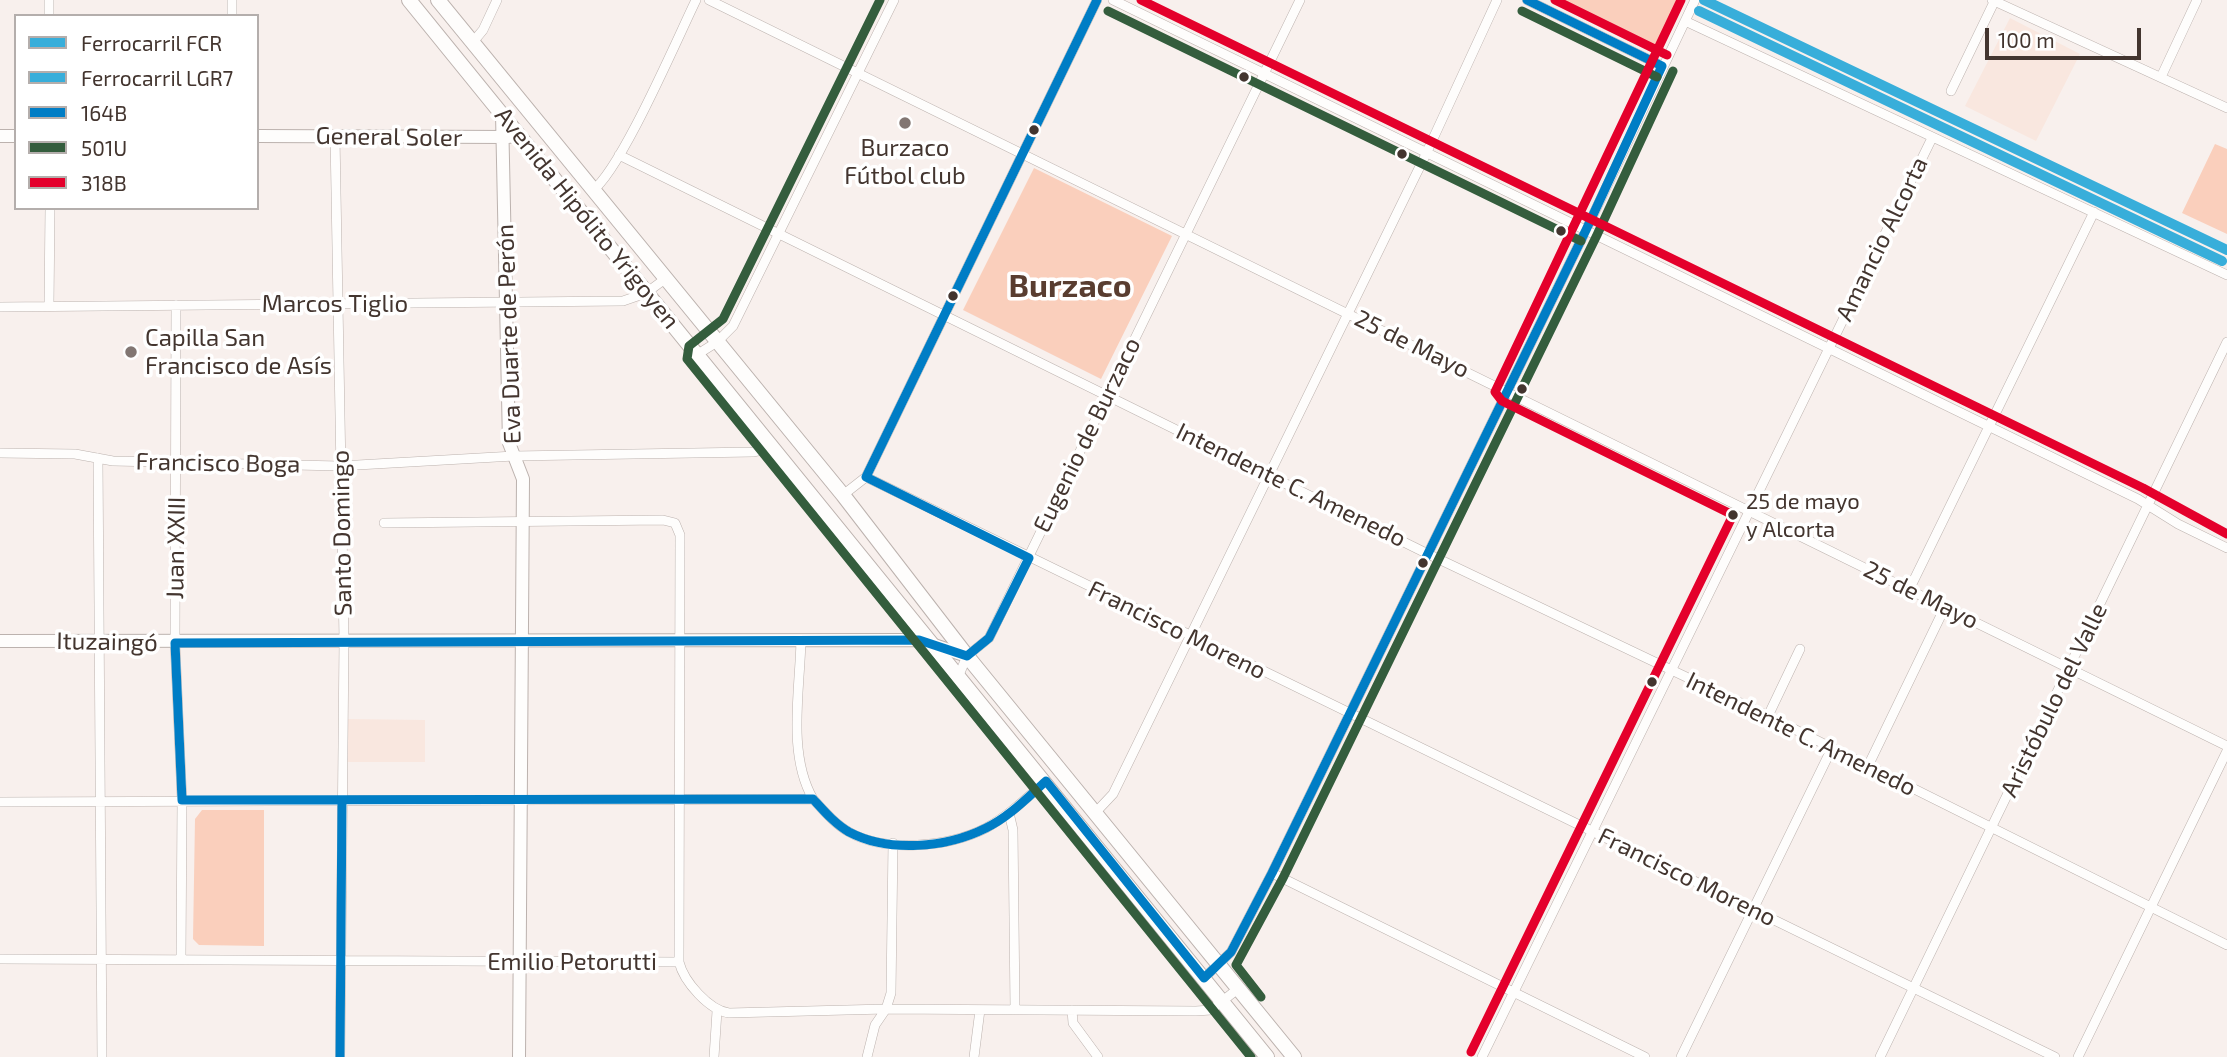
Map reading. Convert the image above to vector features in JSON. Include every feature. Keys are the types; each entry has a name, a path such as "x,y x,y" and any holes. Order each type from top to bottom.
{"main road":[{"name":"Avenida Hipólito Yrigoyen","path":"409,0 1046,781 1267,1057"},
{"name":"Avenida Hipólito Yrigoyen","path":"438,0 843,495 967,656 1294,1057"}],"street":[{"path":"473,42 483,30 496,0"},
{"path":"592,191 603,183 619,155 696,0"},
{"name":"25 de Mayo","path":"709,0 1749,509 2227,748"},
{"path":"698,354 717,342 733,326 894,0"},
{"path":"843,495 866,477 1097,0"},
{"path":"1114,0 1828,348 2148,506 2227,548"},
{"name":"Eugenio de Burzaco","path":"959,675 967,656 989,638 1300,0"},
{"path":"1096,812 1113,794 1426,154 1497,0"},
{"path":"1527,0 1662,66"},
{"path":"1204,978 1231,952 1272,873 1586,230 1695,0"},
{"path":"1951,91 1994,0 2227,108"},
{"path":"2161,77 2197,0"},
{"path":"1685,21 2227,275"},
{"name":"Eva Duarte de Perón","path":"502,114 509,443 522,472 523,520 519,1057"},
{"name":"General Soler","path":"259,136 521,136"},
{"name":"Santo Domingo","path":"335,136 344,640 340,1057"},
{"name":"Amancio Alcorta","path":"1482,1057 1932,138"},
{"name":"Intendente C. Amenedo","path":"619,155 1426,553 1768,716 2227,945"},
{"path":"49,306 50,210"},
{"path":"1909,590 2094,212"},
{"name":"Marcos Tiglio","path":"0,307 623,301 646,293 665,279"},
{"name":"Juan XXIII","path":"176,305 175,643 182,800 181,959"},
{"name":"Aristóbulo del Valle","path":"1880,1057 2227,342"},
{"name":"Francisco Boga","path":"0,453 75,454 113,461 340,466 514,456 752,453 772,448"},
{"path":"98,458 103,801 100,959 102,1057"},
{"name":"Francisco Moreno","path":"866,477 2055,1057"},
{"path":"384,523 523,520 675,523 680,535 681,640 679,962"},
{"path":"1868,766 1945,607"},
{"name":"Ituzaingó","path":"0,641 175,643 344,640 802,640 930,642 967,656"},
{"path":"802,640 798,743 804,780 813,799 850,832 873,841 893,843 954,839 987,827 1009,813 1046,781"},
{"path":"1768,716 1800,649"},
{"path":"1681,1057 1832,748"},
{"path":"2078,1057 2227,748"},
{"path":"0,802 813,799"},
{"path":"1009,813 1013,830 1015,1009"},
{"path":"867,1057 875,1025 886,1009 891,993 893,843"},
{"path":"1272,873 1645,1057"},
{"name":"Emilio Petorutti","path":"0,960 679,962 681,971 717,1011"},
{"path":"715,1057 717,1011 1196,1011 1211,1010 1239,989"},
{"path":"974,1057 980,1010"},
{"path":"1072,1010 1077,1032 1098,1057"}],"shaded area":[{"path":"1552,0 1676,0 1680,2 1658,50"},
{"path":"2010,18 2080,54 2036,141 1965,106"},
{"path":"2215,144 2227,149 2227,234 2182,213"},
{"path":"1034,168 1172,236 1101,379 963,310"},
{"path":"348,719 425,720 425,762 347,762"},
{"path":"202,810 264,810 264,946 199,945 193,939 195,819"}],"rail line":[{"name":"FCR","path":"1704,0 2227,250"},
{"name":"LGR7","path":"1699,11 2222,261"}],"transit line":[{"name":"501U","path":"880,0 723,319 689,346 687,359 1251,1057"},
{"name":"164B","path":"1097,0 866,477 1029,558 989,638 967,656 919,640 175,643 182,800 813,799 849,832 882,843 918,845 953,840 986,828 1010,813 1046,781 1204,978 1231,952 1272,873 1586,230 1662,66 1527,0"},
{"name":"318B","path":"1141,0 2143,488 2227,534"},
{"name":"318B","path":"1555,0 1667,55"},
{"name":"318B","path":"1471,1052 1733,515 1502,401 1495,392 1681,0"},
{"name":"501U","path":"1108,11 1581,241"},
{"name":"501U","path":"1522,11 1657,77"},
{"name":"501U","path":"1261,997 1236,965 1283,878 1597,235 1673,71"},
{"name":"164B","path":"340,1057 342,800"}],"place":[{"name":"Burzaco Fútbol club","path":"905,123"},
{"name":"Capilla San Francisco de Asís","path":"131,352"},
{"name":"25 de mayo y Alcorta","path":"1733,515"}],"district":[{"name":"Burzaco","path":"1070,286"}]}
